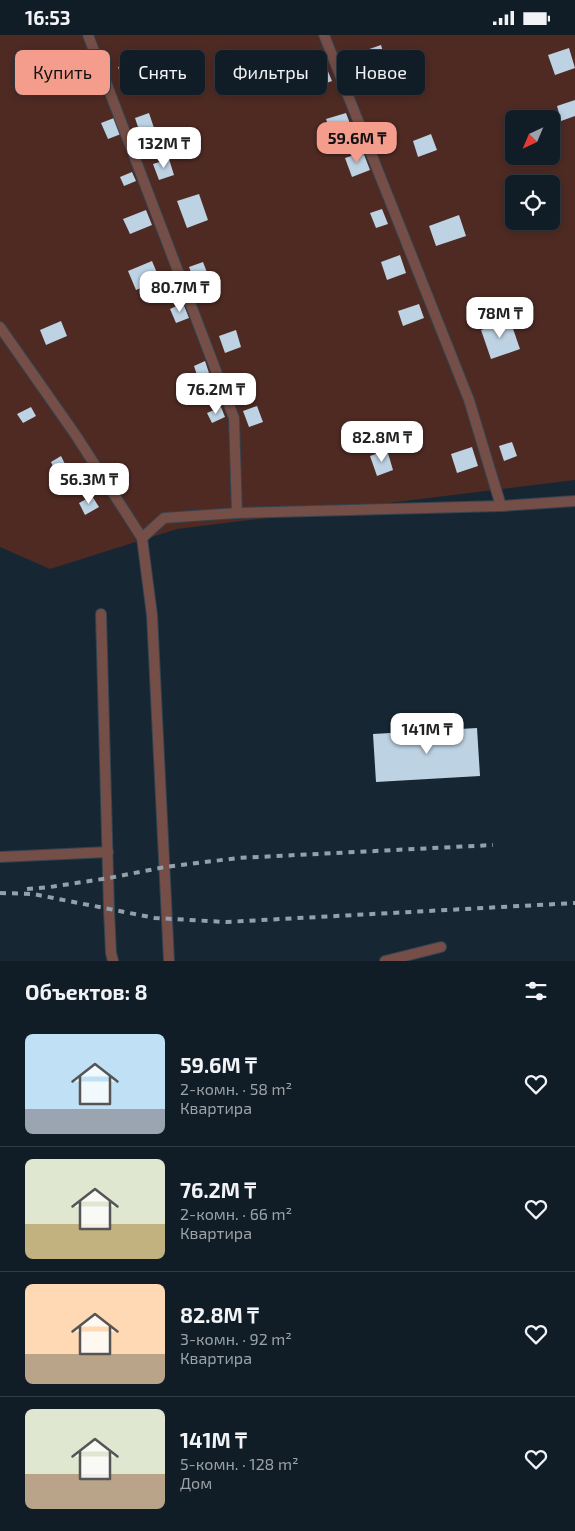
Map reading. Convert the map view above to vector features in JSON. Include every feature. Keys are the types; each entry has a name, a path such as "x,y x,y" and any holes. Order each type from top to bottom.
{"lane":[{"path":"88,35 234,419 237,513"},
{"path":"324,35 469,400 500,506"},
{"path":"0,327 75,434 142,538 152,615 169,961"},
{"path":"142,538 164,518 237,513 500,506 575,501"},
{"path":"100,614 111,953 113,961"},
{"path":"0,857 108,852"},
{"path":"385,961 442,947"}],"shaded area":[{"path":"0,35 575,35 575,480 177,529 50,569 0,547"}],"building":[{"path":"381,45 382,50 366,50"},
{"path":"569,48 575,68 555,75 548,55"},
{"path":"327,69 332,81 327,83"},
{"path":"575,100 575,116 561,121 560,110 558,110 557,106"},
{"path":"149,113 154,128 140,133 135,118"},
{"path":"346,113 352,129 332,136 326,119"},
{"path":"114,118 121,134 108,139 101,123"},
{"path":"431,134 437,150 418,157 413,141"},
{"path":"363,152 370,170 352,177 345,158"},
{"path":"169,159 174,175 159,180 153,164"},
{"path":"132,172 136,181 124,186 120,177"},
{"path":"199,194 208,220 187,228 177,201"},
{"path":"382,209 388,224 376,228 370,213"},
{"path":"146,210 152,225 130,234 123,219"},
{"path":"459,215 466,236 436,246 429,226"},
{"path":"400,255 406,273 387,280 381,262"},
{"path":"152,261 160,280 136,290 128,271"},
{"path":"203,262 208,275 194,280 189,267"},
{"path":"183,303 189,318 176,323 170,309"},
{"path":"419,304 424,318 403,326 398,311"},
{"path":"510,320 520,349 491,359 481,330"},
{"path":"61,321 67,336 46,345 40,330"},
{"path":"236,330 241,347 225,353 219,336"},
{"path":"205,361 209,373 198,378 194,366"},
{"path":"257,406 263,422 249,427 243,411"},
{"path":"31,407 36,416 23,423 17,414"},
{"path":"221,407 225,417 212,423 207,413"},
{"path":"512,442 517,456 504,461 499,446"},
{"path":"472,447 478,466 457,473 451,454"},
{"path":"387,450 393,470 377,476 370,456"},
{"path":"61,456 65,464 54,469 51,462"},
{"path":"92,496 99,507 85,515 79,503"},
{"path":"477,728 480,776 376,782 373,734"}],"railway":[{"path":"27,889 109,878 165,867 238,858 493,845"},
{"path":"0,893 33,894 155,918 226,922 575,903"}]}
